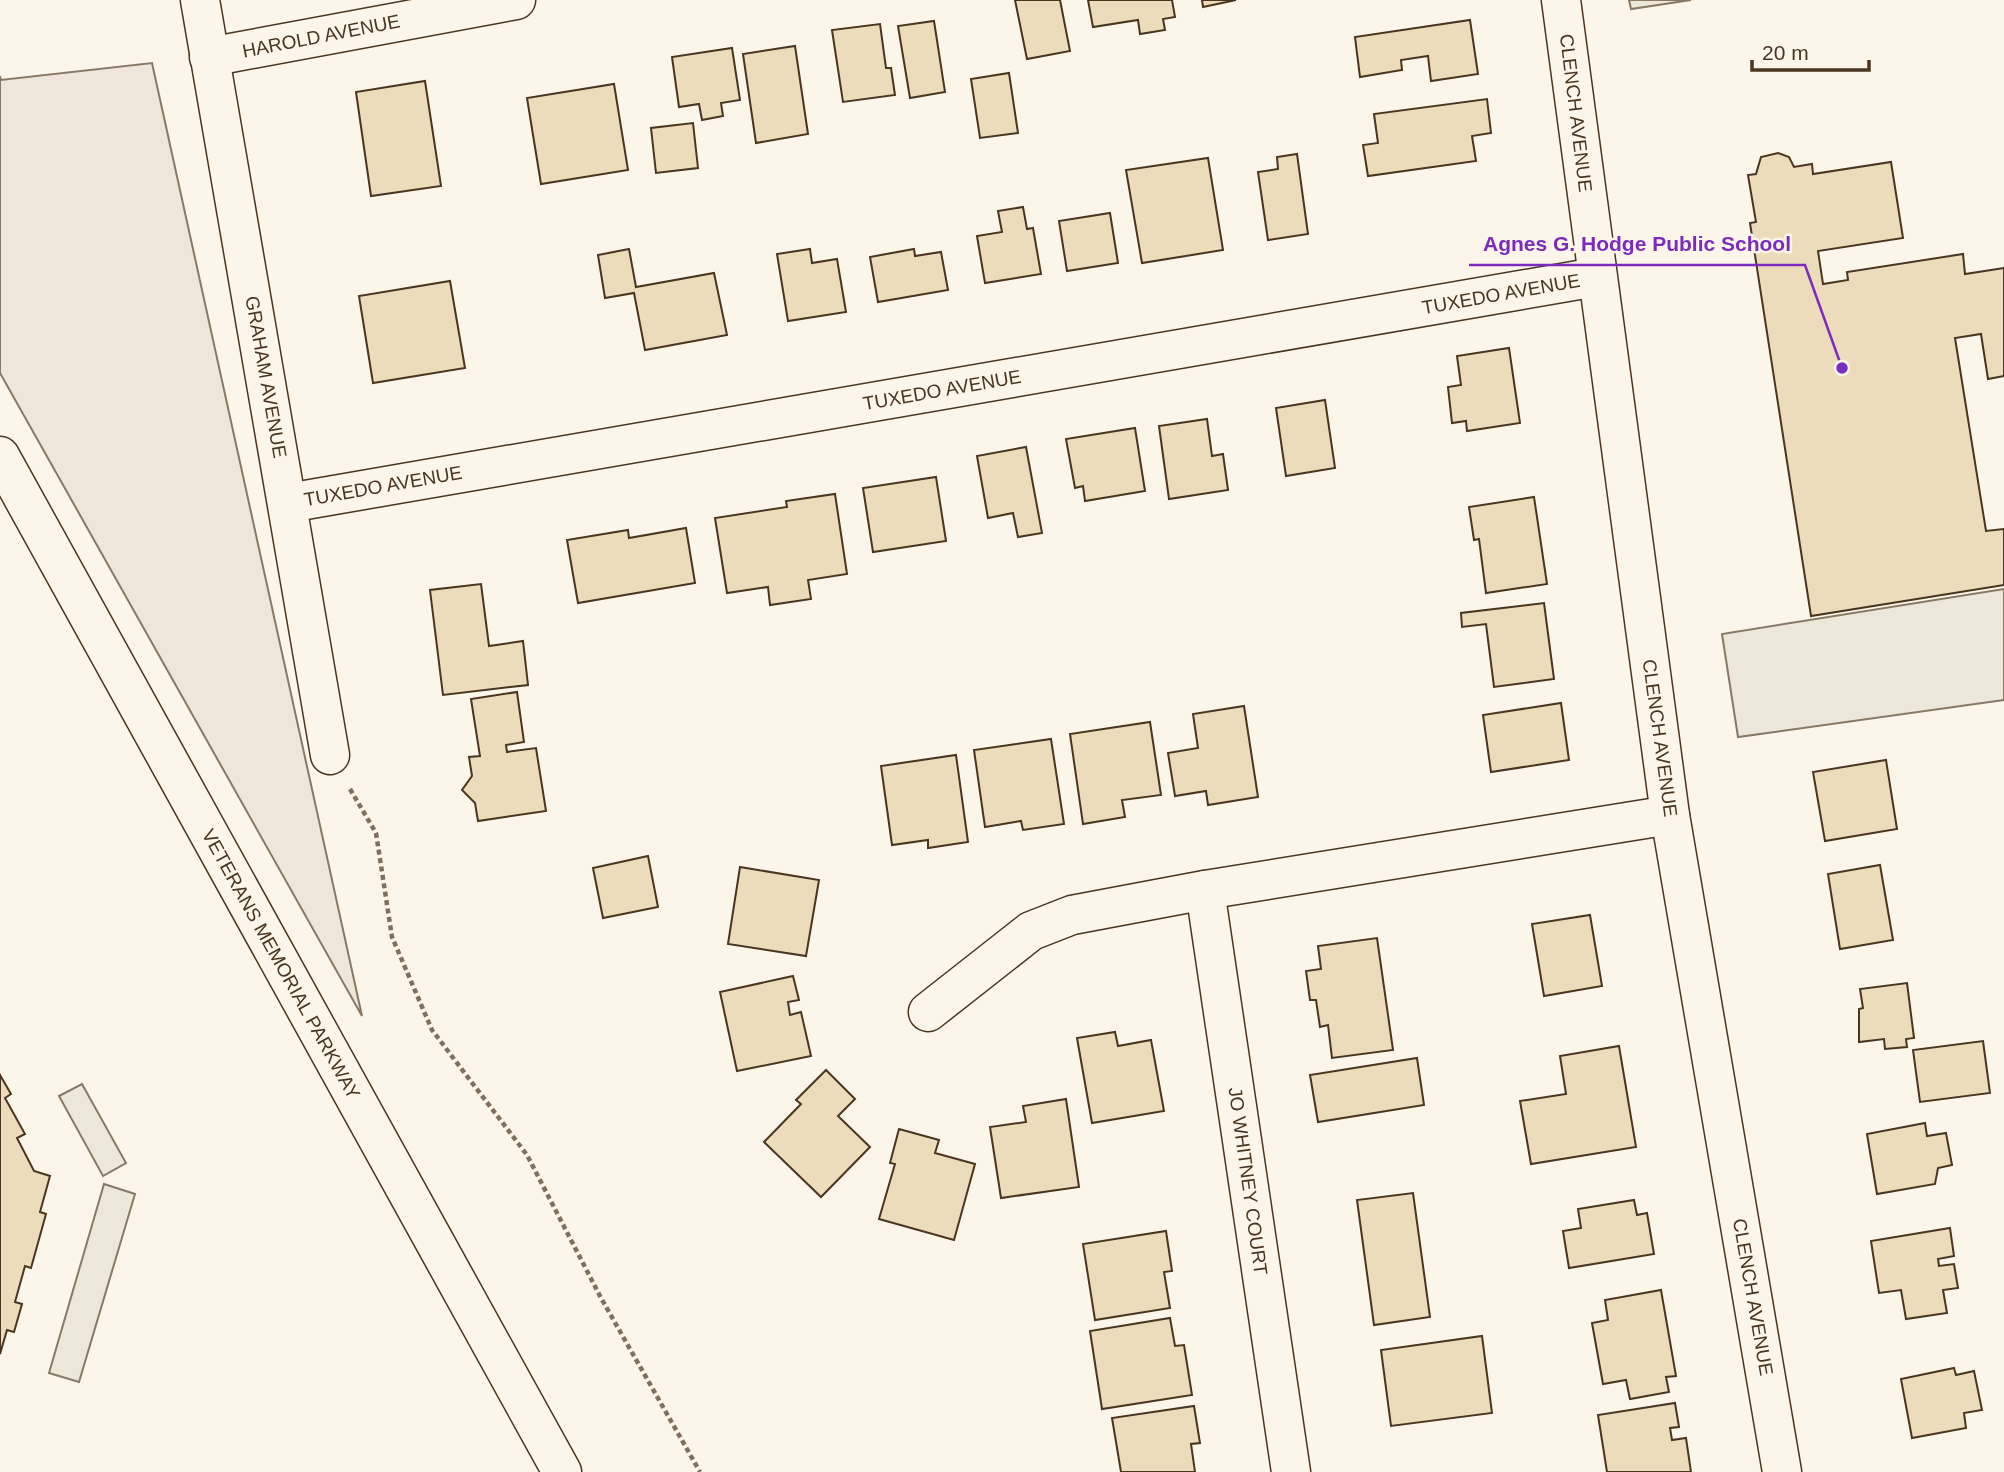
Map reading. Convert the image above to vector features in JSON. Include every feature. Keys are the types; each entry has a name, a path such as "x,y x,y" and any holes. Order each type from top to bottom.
{"street":[{"name":"GRAHAM AVENUE","path":"200,0 330,755"},
{"name":"HAROLD AVENUE","path":"209,57 516,0"},
{"name":"CLENCH AVENUE","path":"1561,0 1670,815 1783,1472"},
{"name":"TUXEDO AVENUE","path":"288,503 1596,277"},
{"name":"VETERANS MEMORIAL PARKWAY","path":"0,456 562,1472"},
{"path":"928,1012 1031,931 1072,915 1205,890 1670,815"},
{"name":"JO WHITNEY COURT","path":"1205,890 1291,1472"}],"path":[{"path":"330,755 376,833 392,937 432,1030 527,1155 601,1298 700,1472"}],"shaded area":[{"path":"1629,0 1691,0 1631,9"},
{"path":"152,63 362,1016 0,373 0,76 1,80"},
{"path":"2004,589 2004,700 1738,737 1722,634"},
{"path":"82,1084 126,1163 103,1176 59,1096"},
{"path":"104,1184 135,1194 79,1382 49,1373"}],"building":[{"path":"1015,0 1060,0 1070,51 1027,59"},
{"path":"1088,0 1172,0 1175,17 1163,19 1165,30 1140,34 1138,20 1093,27"},
{"path":"1202,0 1236,0 1203,7"},
{"path":"1470,20 1478,74 1431,81 1428,56 1401,60 1402,70 1360,77 1355,37"},
{"path":"934,21 945,92 910,98 898,26"},
{"path":"880,24 886,68 891,68 895,95 843,102 832,30"},
{"path":"795,46 808,134 756,143 743,54"},
{"path":"732,48 740,100 721,103 723,116 702,120 699,104 679,107 672,57"},
{"path":"1009,73 1018,133 980,138 971,79"},
{"path":"425,81 441,186 371,196 356,92"},
{"path":"614,84 628,170 541,184 527,98"},
{"path":"1487,99 1491,133 1472,136 1476,161 1368,176 1363,145 1378,143 1374,114"},
{"path":"693,123 698,168 656,173 651,128"},
{"path":"1778,153 1789,157 1794,167 1812,164 1813,174 1891,162 1903,238 1818,251 1823,284 1848,280 1847,272 1963,254 1965,274 2004,268 2004,376 1988,379 1981,334 1955,338 1986,531 2004,529 2004,585 1811,616 1750,223 1756,222 1748,175 1756,174 1761,157"},
{"path":"1297,154 1308,234 1268,240 1258,172 1278,169 1277,157"},
{"path":"1208,158 1223,250 1142,263 1126,170"},
{"path":"1023,207 1027,229 1033,228 1041,274 985,283 977,236 1002,232 998,211"},
{"path":"1110,213 1118,263 1067,271 1059,221"},
{"path":"629,249 636,287 714,273 727,335 645,350 634,293 605,298 598,255"},
{"path":"810,249 812,263 837,259 846,312 788,321 777,254"},
{"path":"914,249 915,256 941,252 948,290 878,302 870,257"},
{"path":"450,281 465,368 373,383 359,296"},
{"path":"1509,348 1520,423 1467,431 1466,421 1452,423 1448,387 1461,385 1457,356"},
{"path":"1325,400 1335,468 1286,476 1276,408"},
{"path":"1207,419 1212,456 1223,454 1228,490 1169,499 1159,426"},
{"path":"1135,428 1145,491 1085,501 1083,486 1075,488 1066,439"},
{"path":"1026,447 1042,533 1018,537 1013,513 988,518 977,456"},
{"path":"936,477 946,541 873,552 863,488"},
{"path":"835,494 847,574 808,580 811,599 770,605 768,587 727,593 715,518 787,507 786,501"},
{"path":"1534,497 1547,584 1486,593 1479,539 1474,540 1469,507"},
{"path":"686,528 695,583 578,603 567,540 628,530 629,538"},
{"path":"481,584 489,646 523,641 528,685 443,695 430,590"},
{"path":"1544,603 1554,679 1494,687 1486,624 1462,627 1461,613"},
{"path":"517,692 524,742 506,745 507,752 536,748 546,811 478,821 475,803 462,790 472,776 469,757 480,756 471,699"},
{"path":"1561,703 1569,760 1491,772 1483,715"},
{"path":"1244,706 1258,797 1208,805 1206,791 1175,796 1168,753 1198,748 1193,714"},
{"path":"1150,722 1161,795 1122,800 1125,817 1083,824 1070,734"},
{"path":"1051,739 1064,824 1023,830 1021,821 985,827 974,750"},
{"path":"956,755 968,842 928,848 928,840 892,845 881,766"},
{"path":"1886,760 1897,829 1825,841 1813,772"},
{"path":"648,856 658,907 603,918 593,868"},
{"path":"1880,865 1893,940 1840,949 1828,874"},
{"path":"740,867 819,880 806,956 728,944"},
{"path":"1590,915 1602,986 1544,996 1532,924"},
{"path":"1377,938 1393,1050 1332,1058 1328,1025 1320,1027 1316,1000 1310,1000 1306,971 1321,969 1318,946"},
{"path":"793,976 799,1000 788,1002 790,1015 801,1012 811,1056 737,1071 720,992"},
{"path":"1907,983 1914,1038 1906,1039 1907,1047 1885,1049 1884,1039 1859,1042 1859,1009 1863,1008 1860,989"},
{"path":"1115,1032 1118,1046 1151,1040 1164,1111 1092,1123 1077,1038"},
{"path":"1983,1041 1990,1093 1920,1102 1913,1050"},
{"path":"1619,1046 1636,1147 1531,1164 1520,1101 1566,1094 1560,1056"},
{"path":"1417,1058 1424,1105 1318,1122 1310,1075"},
{"path":"826,1070 855,1099 838,1116 870,1147 821,1197 764,1142 801,1104 796,1100"},
{"path":"0,1075 11,1094 5,1098 25,1134 17,1138 34,1171 50,1176 40,1212 46,1214 31,1268 25,1266 15,1302 22,1304 14,1332 7,1330 0,1354"},
{"path":"1066,1099 1079,1187 1001,1198 990,1127 1026,1122 1023,1106"},
{"path":"1925,1123 1927,1136 1946,1133 1952,1165 1938,1168 1935,1184 1877,1194 1867,1134"},
{"path":"899,1129 939,1140 935,1153 975,1164 954,1240 879,1219 895,1164 890,1163"},
{"path":"1413,1193 1430,1317 1374,1325 1357,1200"},
{"path":"1634,1200 1637,1215 1647,1213 1654,1254 1569,1268 1563,1231 1581,1228 1578,1209"},
{"path":"1950,1228 1954,1256 1938,1259 1939,1266 1954,1264 1958,1288 1943,1290 1947,1313 1906,1319 1901,1290 1879,1293 1871,1241"},
{"path":"1166,1231 1172,1271 1164,1272 1170,1308 1095,1320 1083,1244"},
{"path":"1661,1290 1676,1376 1666,1377 1669,1392 1630,1399 1626,1380 1603,1384 1592,1323 1608,1320 1605,1300"},
{"path":"1170,1318 1175,1346 1184,1345 1192,1395 1102,1409 1090,1331"},
{"path":"1482,1336 1492,1413 1391,1426 1381,1350"},
{"path":"1954,1368 1956,1375 1974,1371 1982,1410 1964,1413 1966,1428 1912,1438 1901,1379"},
{"path":"1675,1403 1679,1427 1670,1428 1672,1440 1686,1438 1691,1472 1607,1472 1598,1415"},
{"path":"1194,1406 1200,1443 1191,1444 1195,1472 1121,1472 1112,1418"}],"place":[{"name":"Agnes G. Hodge Public School","path":"1842,368"}]}
